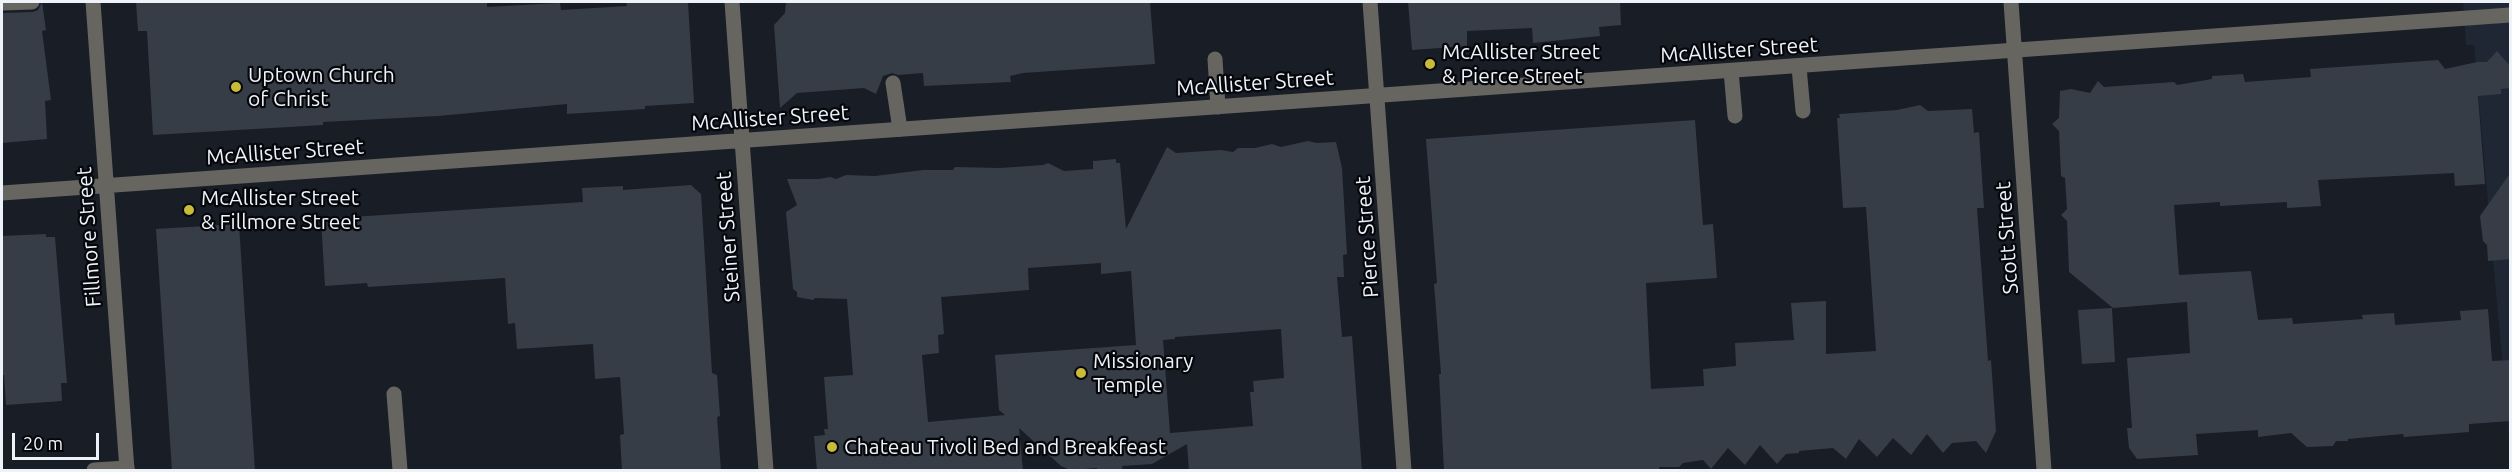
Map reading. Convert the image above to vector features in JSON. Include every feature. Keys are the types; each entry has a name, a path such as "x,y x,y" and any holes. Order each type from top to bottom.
{"street":[{"path":"3,3 32,2"},
{"name":"Fillmore Street","path":"93,2 127,469"},
{"name":"Steiner Street","path":"732,2 766,471"},
{"name":"Pierce Street","path":"1370,2 1404,471"},
{"name":"Scott Street","path":"2011,2 2044,471"},
{"name":"McAllister Street","path":"2,193 2511,15"},
{"path":"1215,59 1218,107"},
{"path":"1799,67 1803,111"},
{"path":"1731,71 1735,116"},
{"path":"893,83 900,129"},
{"path":"394,394 400,471"},
{"path":"94,471 127,469"}],"shaded area":[{"path":"2463,2 2510,2 2510,449 2474,45 2466,45"}],"building":[{"path":"42,2 46,30 42,31 51,100 45,101 47,139 2,143 3,13 33,12 38,10"},
{"path":"136,2 487,2 487,7 560,3 561,10 627,6 626,2 688,2 694,103 567,114 567,104 438,116 323,122 323,125 153,135 147,31 138,31"},
{"path":"786,2 1150,2 1155,64 1023,73 1010,76 1011,82 924,86 923,73 898,75 892,73 883,76 876,94 864,88 797,93 780,108 774,25 785,13"},
{"path":"1408,2 1620,2 1621,25 1599,27 1600,36 1533,43 1532,28 1467,31 1467,46 1412,50"},
{"path":"2497,51 2511,67 2511,88 2501,89 2501,94 2478,96 2485,184 2455,186 2454,173 2318,180 2321,206 2287,208 2287,202 2220,206 2220,202 2174,205 2179,275 2251,271 2258,320 2292,318 2293,324 2363,319 2362,315 2394,313 2395,325 2461,320 2460,311 2488,309 2492,361 2511,360 2511,421 2469,424 2469,432 2404,437 2403,434 2348,439 2348,441 2336,441 2333,446 2307,447 2291,433 2258,437 2258,430 2196,434 2198,455 2137,459 2129,448 2127,428 2132,428 2127,358 2190,353 2187,302 2113,308 2069,272 2067,221 2061,215 2067,209 2065,178 2061,176 2059,131 2052,124 2059,118 2060,91 2071,89 2090,93 2098,81 2104,87 2174,82 2177,85 2212,79 2212,76 2243,74 2245,82 2311,77 2310,69 2438,60 2445,69 2487,62"},
{"path":"1920,105 1928,111 1972,109 1974,133 1979,132 1984,208 1977,208 1988,361 1991,360 1996,431 1986,453 1976,441 1952,443 1943,453 1927,434 1911,455 1893,438 1877,457 1859,439 1846,459 1833,448 1786,454 1777,464 1760,445 1745,465 1728,448 1711,469 1703,460 1683,463 1679,467 1659,467 1660,471 1444,471 1439,374 1441,374 1434,284 1437,283 1426,139 1695,120 1703,225 1713,224 1717,278 1646,283 1651,389 1704,386 1703,369 1736,366 1735,343 1794,340 1791,303 1826,301 1826,354 1876,351 1866,207 1843,208 1837,118 1840,118 1839,114 1897,110"},
{"path":"1308,141 1336,142 1342,168 1347,254 1343,255 1344,277 1337,277 1342,337 1352,336 1362,471 1189,471 1187,444 1152,464 1122,466 1123,471 1097,471 1097,468 1070,470 1061,466 1019,428 1023,471 817,471 814,436 825,435 824,429 828,429 824,377 853,375 847,299 815,298 813,300 797,297 797,292 793,289 786,212 797,205 787,179 830,177 836,179 846,175 875,176 923,170 953,170 955,167 1000,168 1048,163 1064,171 1093,169 1093,161 1116,159 1116,163 1120,163 1126,229 1167,147 1176,153 1221,150 1233,152 1238,148 1255,148 1272,144 1281,147","holes":["1101,263 1101,274 1131,271 1136,345 995,355 999,410 1005,415 928,422 922,355 939,353 938,335 944,334 941,297 1029,290 1028,268","1281,329 1284,378 1253,381 1254,392 1250,392 1253,426 1170,433 1163,340 1175,339 1175,337"]},
{"path":"2511,172 2511,259 2488,261 2487,245 2483,241 2480,216"},
{"path":"691,185 701,194 712,373 717,375 720,416 717,417 721,471 622,471 620,435 624,434 620,377 595,379 593,344 517,349 515,323 508,324 505,278 368,287 367,283 325,286 321,219 583,202 582,188 623,186 623,190"},
{"path":"239,224 255,471 172,471 156,229"},
{"path":"46,234 46,237 55,237 67,383 61,383 62,401 6,405 4,375 2,375 2,236"},
{"path":"2112,308 2115,362 2082,364 2078,310"}],"place":[{"name":"McAllister Street & Pierce Street","path":"1430,64"},
{"name":"Uptown Church of Christ","path":"236,87"},
{"name":"McAllister Street & Fillmore Street","path":"189,210"},
{"name":"Missionary Temple","path":"1081,373"},
{"name":"Chateau Tivoli Bed and Breakfeast","path":"832,447"}]}
